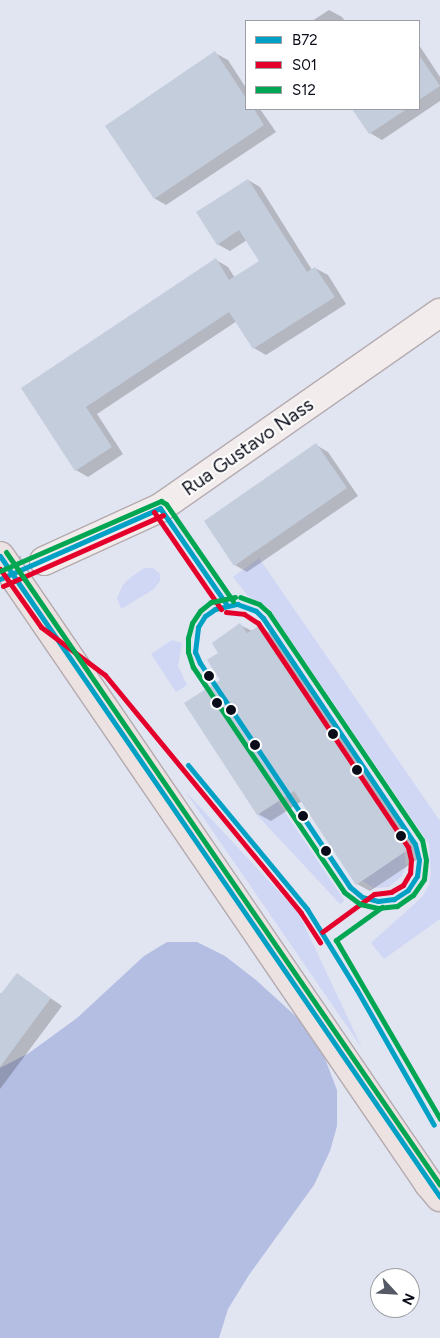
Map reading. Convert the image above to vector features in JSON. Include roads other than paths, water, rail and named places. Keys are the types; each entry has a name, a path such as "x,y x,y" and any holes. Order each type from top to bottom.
{"highway":[{"path":"0,556 440,1197"}],"main road":[{"name":"Rua Gustavo Nass","path":"44,560 160,508 440,313"}],"tunnel":[{"path":"0,579 44,561"}]}
